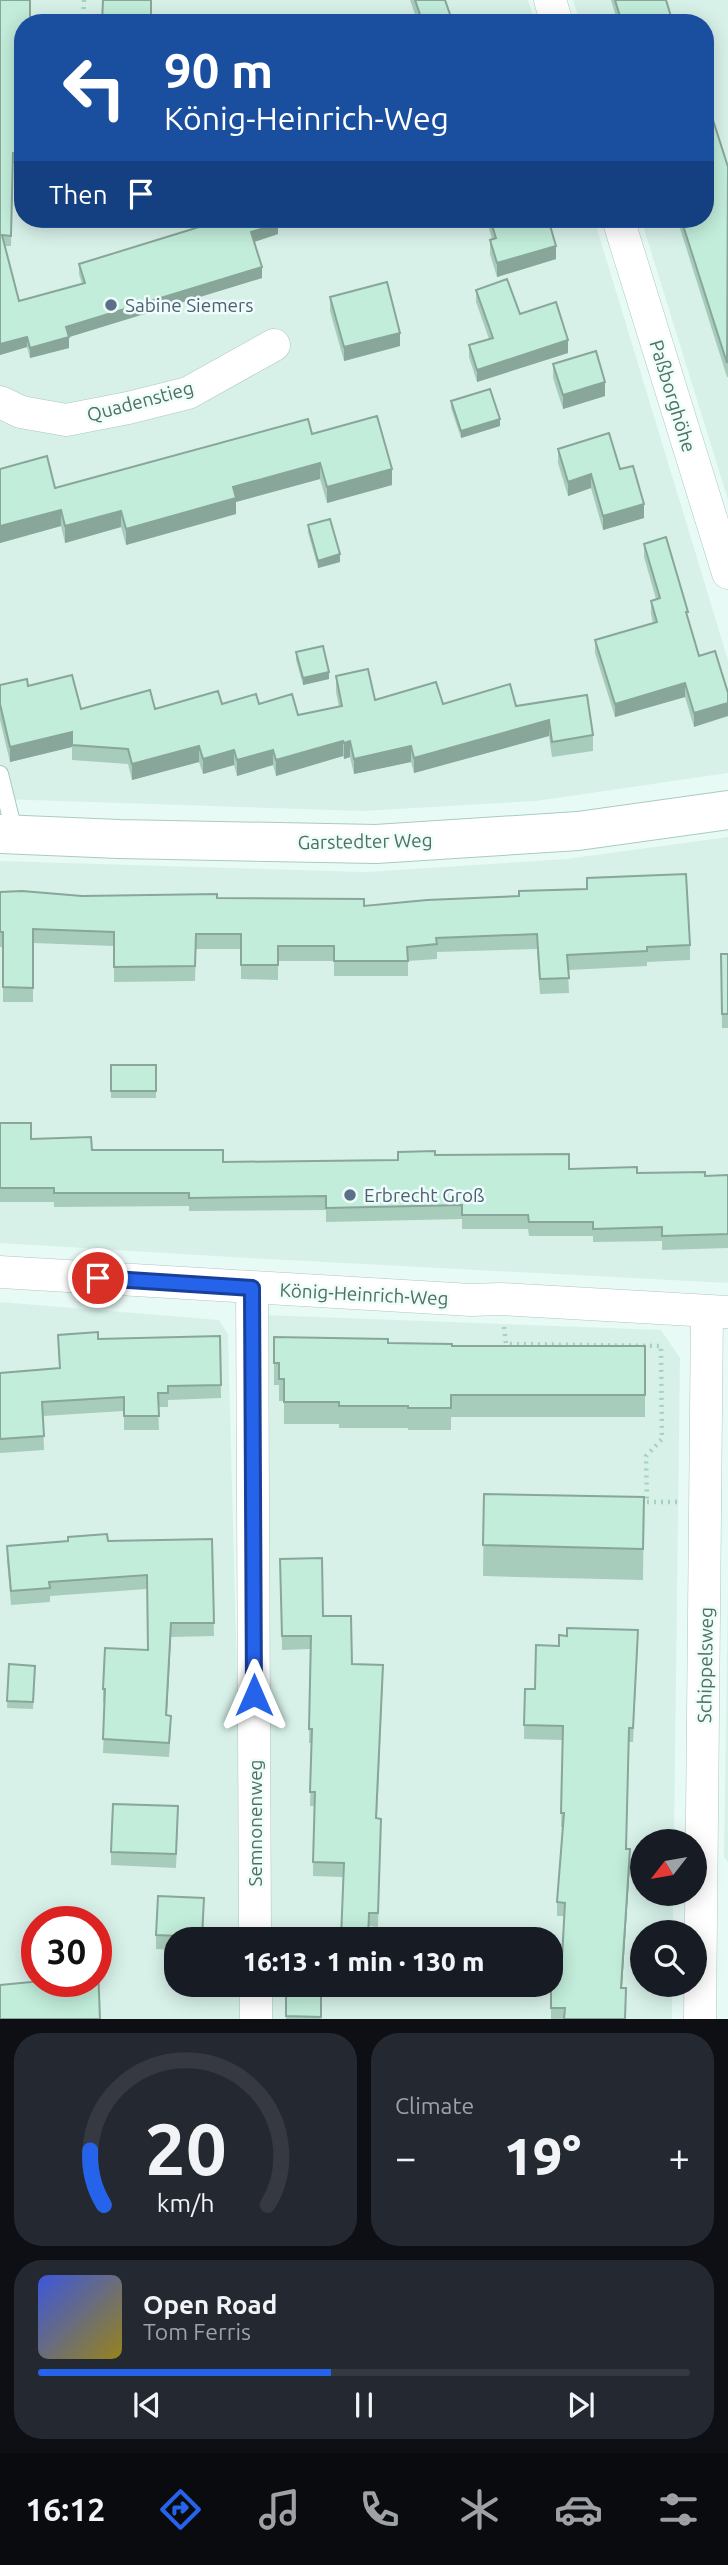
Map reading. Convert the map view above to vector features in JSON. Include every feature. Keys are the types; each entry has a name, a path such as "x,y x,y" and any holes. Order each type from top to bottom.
{"main road":[{"name":"Garstedter Weg","path":"8,834 376,844 578,831 728,810"}],"street":[{"name":"Paßborghöhe","path":"621,228 728,573"},
{"name":"Quadenstieg","path":"0,402 21,412 66,420 128,408 188,393 274,345"},
{"name":"König-Heinrich-Weg","path":"0,1272 718,1312"},
{"name":"Semnonenweg","path":"252,1288 255,1927"},
{"name":"Schippelsweg","path":"700,2019 715,1906 706,1501 718,1312"},
{"path":"256,1997 256,2019"}],"lane":[{"path":"0,774 8,834"}],"path":[{"path":"501,1299 506,1344 661,1346 663,1439 646,1456 647,1502"},
{"path":"635,1503 706,1501"}],"shaded area":[{"path":"0,0 528,0 532,14 14,14 14,228 597,228 728,660 728,773 536,801 363,811 0,799"},
{"path":"573,0 728,0 728,500 644,228 714,228 714,14 577,14"},
{"path":"728,837 728,1283 0,1243 0,861 366,872 566,859"},
{"path":"0,1302 219,1320 228,1334 244,1927 164,1927 164,1997 246,1997 247,2019 0,2019"},
{"path":"264,1315 661,1330 680,1358 674,1829 630,1829 630,1906 673,1906 673,1920 630,1920 630,1997 672,1997 672,2019 269,2019 269,1997 563,1997 563,1927 269,1927"},
{"path":"728,1589 728,1862 724,1858"}],"building":[{"path":"0,0 30,0 30,14 14,14 11,236 2,235 19,301 85,283 79,264 196,228 264,228 251,232 262,267 66,327 69,337 30,348 27,337 0,344"},
{"path":"103,0 151,0 151,14 102,14"},
{"path":"415,0 445,0 450,14 420,14"},
{"path":"615,0 666,0 670,14 619,14"},
{"path":"714,123 728,167 727,363 684,228 714,228"},
{"path":"493,228 551,228 556,246 497,263 490,240 496,238"},
{"path":"507,279 520,314 556,302 568,340 477,370 469,345 493,338 476,290"},
{"path":"387,282 400,333 344,347 330,297"},
{"path":"596,351 605,382 563,395 553,364"},
{"path":"490,389 500,419 461,431 451,401"},
{"path":"377,416 392,469 327,487 320,463 233,487 236,498 126,529 121,511 65,526 61,510 0,526 0,469 47,456 55,488 308,419 312,434"},
{"path":"609,433 620,469 633,466 644,504 603,516 591,474 568,482 558,449"},
{"path":"330,519 340,554 318,561 308,525"},
{"path":"666,537 699,656 715,651 728,693 728,703 694,713 685,683 615,704 595,640 657,622 651,601 660,598 644,544"},
{"path":"323,646 329,672 303,678 296,652"},
{"path":"368,669 375,700 436,682 443,704 510,684 516,706 587,695 593,735 552,742 549,720 414,758 411,746 354,759 350,741 343,741 276,760 273,750 237,760 234,750 203,759 199,746 132,764 128,749 72,745 72,732 10,747 0,704 0,685 27,679 28,686 72,675 81,709 150,690 155,709 218,691 222,704 256,694 259,704 292,694 298,715 342,706 336,676"},
{"path":"686,874 690,945 647,947 647,951 567,955 569,978 540,979 537,934 436,938 437,944 407,947 408,961 334,961 334,946 278,946 278,965 241,965 241,934 196,934 195,966 114,967 114,932 33,929 33,988 3,987 0,892 82,896 217,894 217,898 364,899 364,906 519,896 519,891 587,889 587,878"},
{"path":"721,954 728,954 728,1014 722,1014"},
{"path":"111,1065 156,1065 156,1091 111,1091"},
{"path":"0,1123 31,1123 31,1139 91,1137 92,1150 223,1150 223,1162 398,1160 398,1152 435,1151 435,1155 569,1154 569,1169 637,1167 637,1173 705,1172 705,1176 728,1175 728,1234 662,1236 662,1227 593,1229 593,1222 529,1222 528,1215 462,1215 462,1205 326,1208 326,1196 189,1198 189,1193 54,1193 54,1188 0,1188"},
{"path":"98,1332 98,1339 220,1336 221,1385 168,1386 168,1393 158,1393 159,1416 124,1416 124,1397 42,1402 44,1436 0,1439 0,1373 60,1368 58,1335"},
{"path":"274,1337 388,1339 388,1343 452,1346 645,1346 645,1395 451,1395 451,1408 284,1402 284,1379 279,1379 279,1363 274,1363"},
{"path":"484,1494 644,1497 643,1549 483,1545"},
{"path":"107,1534 108,1541 212,1539 214,1623 171,1623 166,1715 171,1716 169,1743 103,1739 105,1648 148,1650 147,1575 49,1582 50,1588 11,1591 7,1546 68,1541 68,1537"},
{"path":"322,1558 323,1616 351,1616 352,1664 383,1665 376,1818 381,1819 378,1913 369,1913 368,1927 341,1927 344,1863 313,1862 315,1792 310,1792 312,1729 309,1729 311,1636 282,1636 280,1559"},
{"path":"567,1628 638,1630 633,1728 629,1728 626,1849 630,1849 621,1988 626,1988 625,2019 564,2019 565,2008 551,2008 551,1997 563,1997 565,1903 557,1902 564,1813 561,1813 563,1726 524,1725 525,1689 535,1689 536,1645 559,1646 559,1635 567,1636"},
{"path":"9,1664 35,1666 33,1702 7,1701"},
{"path":"113,1804 178,1806 176,1854 111,1852"},
{"path":"158,1896 204,1898 203,1927 164,1927 164,1935 156,1935"},
{"path":"21,1983 21,1997 99,1997 100,2019 0,2019 0,1985"},
{"path":"286,1997 321,1997 321,2017 286,2016"}],"place":[{"name":"Sabine Siemers","path":"111,305"},
{"name":"Erbrecht Groß","path":"350,1195"}],"route":[{"path":"98,1278 252,1288 254,1695"}]}
